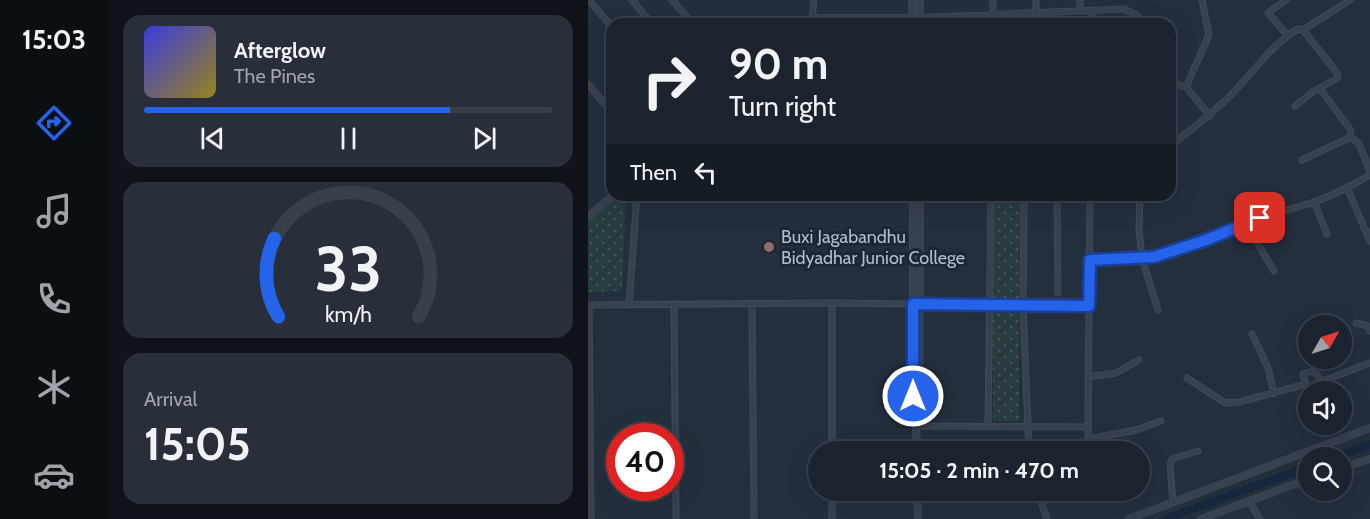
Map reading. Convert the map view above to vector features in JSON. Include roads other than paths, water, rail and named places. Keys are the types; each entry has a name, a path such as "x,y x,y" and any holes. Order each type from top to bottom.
{"street":[{"path":"589,0 606,20"},
{"path":"632,0 647,18"},
{"path":"812,18 814,0"},
{"path":"912,0 915,18"},
{"path":"917,18 920,0"},
{"path":"992,18 993,0"},
{"path":"1036,0 1036,12"},
{"path":"1080,0 1080,10"},
{"path":"1186,87 1209,34 1202,0"},
{"path":"1286,0 1268,13 1288,36"},
{"path":"1176,142 1210,116 1288,36 1298,29 1303,30 1350,0"},
{"path":"674,1 688,18"},
{"path":"944,18 992,13 1124,9 1137,15 1137,18"},
{"path":"1092,18 1093,10"},
{"path":"1055,11 1055,18"},
{"path":"1027,12 1027,18"},
{"path":"1294,106 1338,78 1337,73 1303,30"},
{"path":"588,84 606,106"},
{"path":"1176,84 1186,87 1210,116"},
{"path":"1090,260 1154,257 1314,202 1347,187 1370,172 1359,144 1351,137 1350,129 1320,89"},
{"path":"1302,160 1351,137"},
{"path":"1347,187 1370,241"},
{"path":"588,217 606,201"},
{"path":"629,305 637,201"},
{"path":"913,201 916,304"},
{"path":"917,441 916,426 913,419 920,201"},
{"path":"988,425 990,201"},
{"path":"1024,201 1023,305 1028,441"},
{"path":"1057,201 1058,293"},
{"path":"1090,201 1088,439 1136,430 1161,422"},
{"path":"1140,201 1139,230 1142,258 1158,310"},
{"path":"1314,202 1327,234"},
{"path":"1246,224 1274,271"},
{"path":"752,303 754,519"},
{"path":"832,303 832,441"},
{"path":"591,519 589,305 832,303 1089,306"},
{"path":"675,304 676,519"},
{"path":"1356,323 1368,326 1370,331"},
{"path":"1252,334 1268,368 1274,394"},
{"path":"1088,376 1116,373 1139,360"},
{"path":"1187,378 1225,403 1239,402 1306,384 1303,374 1313,371 1320,382 1370,363"},
{"path":"916,426 1088,427"},
{"path":"1129,519 1370,428"},
{"path":"1173,503 1170,465 1172,459 1198,450"},
{"path":"1352,465 1370,459"},
{"path":"1201,519 1298,483"},
{"path":"832,501 832,519"},
{"path":"918,501 918,519"},
{"path":"1041,501 1047,519"},
{"path":"1250,501 1260,519"}],"waterway":[{"path":"1352,451 1370,444"},
{"path":"1165,519 1298,471"}],"place":[{"name":"Buxi Jagabandhu Bidyadhar Junior College","path":"769,247"}]}
